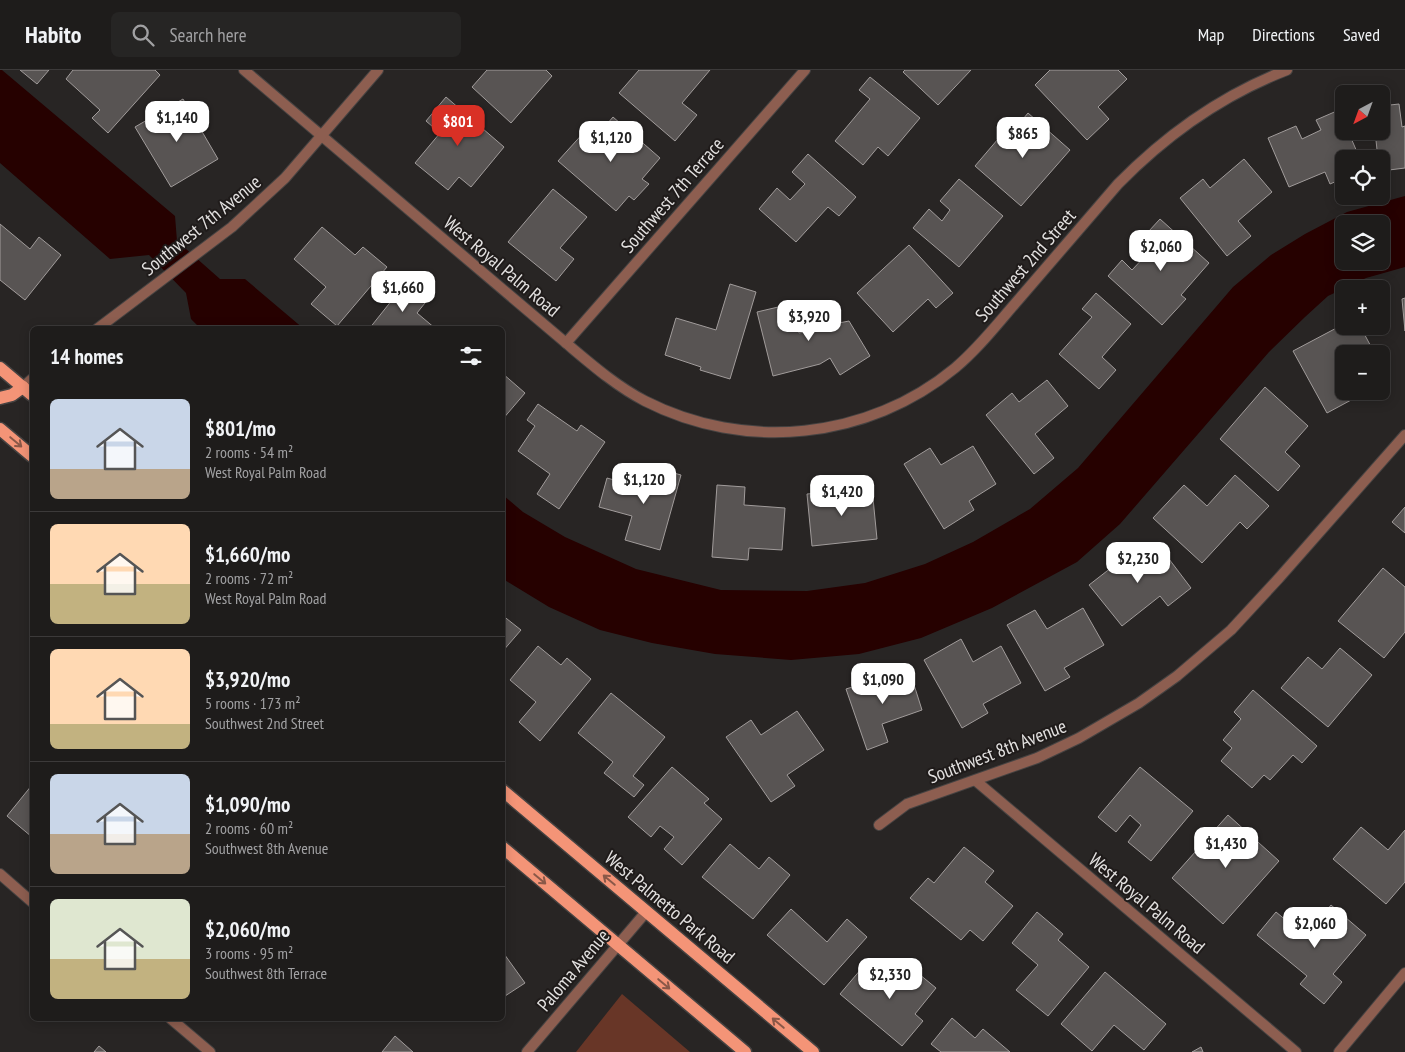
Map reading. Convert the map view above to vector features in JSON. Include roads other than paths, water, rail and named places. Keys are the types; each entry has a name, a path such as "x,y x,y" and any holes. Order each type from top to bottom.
{"main road":[{"path":"0,368 29,387"},
{"path":"0,398 29,387"},
{"path":"0,429 30,454"},
{"name":"West Palmetto Park Road","path":"505,793 813,1052"},
{"path":"505,850 745,1052"}],"street":[{"name":"West Royal Palm Road","path":"244,70 566,343 622,387 667,411 716,426 767,433"},
{"name":"Southwest 7th Avenue","path":"101,326 232,227 285,178 378,70"},
{"name":"Southwest 7th Terrace","path":"566,343 805,70"},
{"name":"Southwest 2nd Street","path":"767,433 816,430 866,418 912,398 934,384 973,352 1136,165 1176,132 1219,102 1265,78 1287,70"},
{"name":"Southwest 8th Avenue","path":"880,825 907,804 1037,758 1079,738 1139,703 1177,676 1230,630 1405,435"},
{"name":"West Royal Palm Road","path":"976,781 1296,1052"},
{"path":"0,874 30,900"},
{"name":"Paloma Avenue","path":"527,1052 646,912"},
{"path":"1339,1052 1405,973"},
{"path":"173,1021 210,1052"}]}
